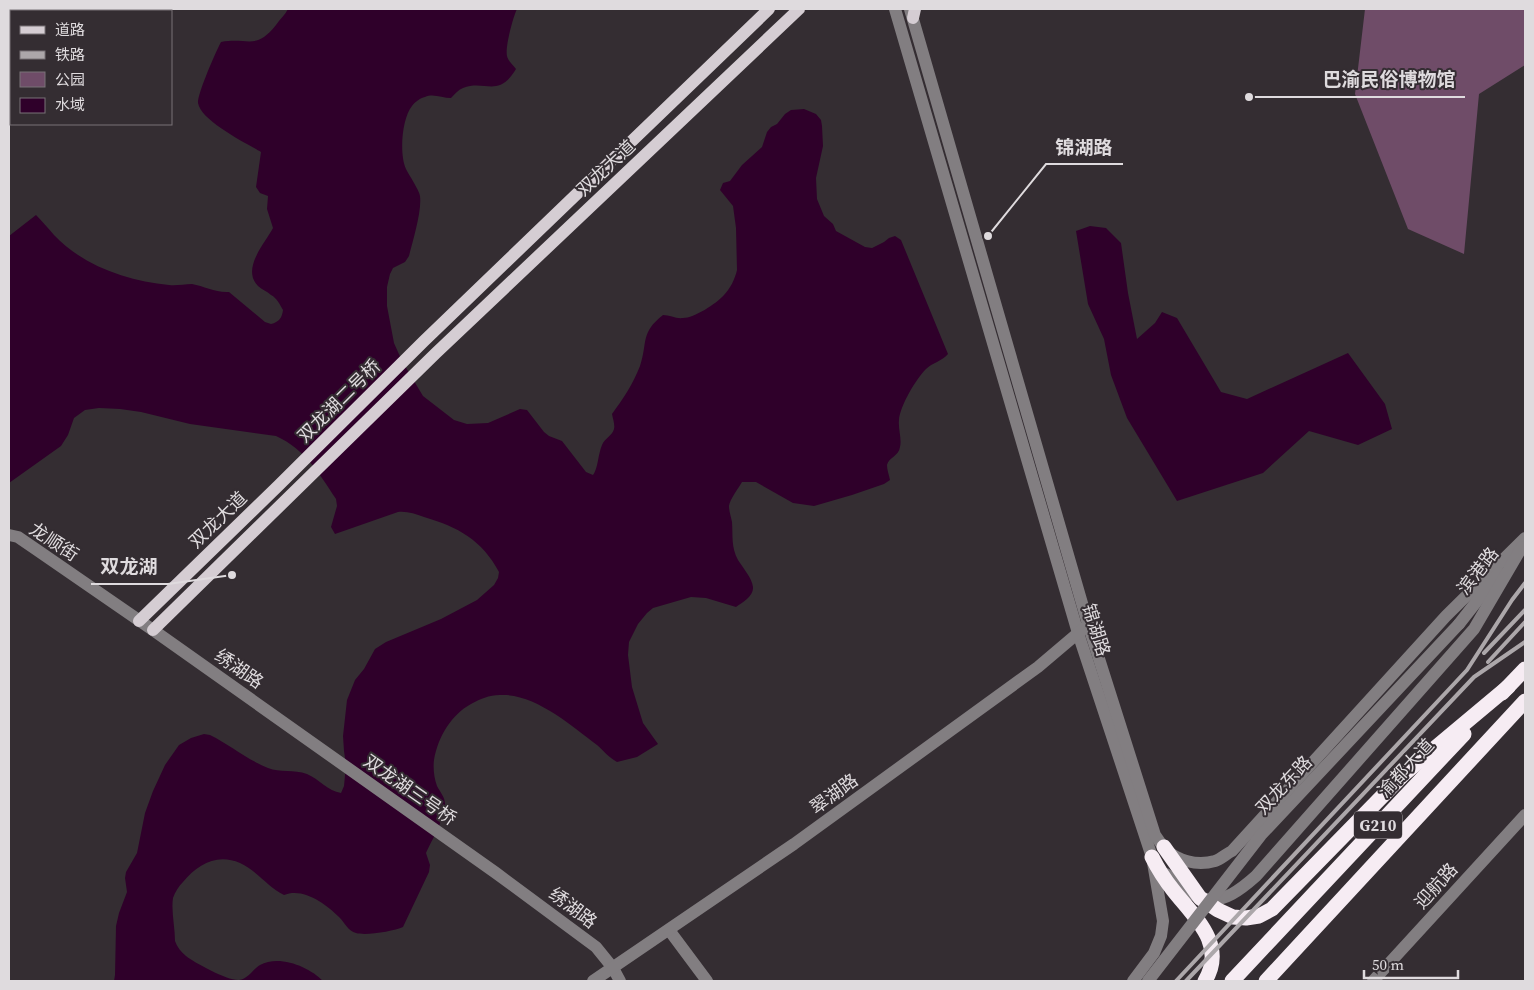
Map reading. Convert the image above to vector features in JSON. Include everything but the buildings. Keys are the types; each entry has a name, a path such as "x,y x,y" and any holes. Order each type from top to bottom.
{"highway":[{"name":"渝都大道","path":"1232,981 1525,669"},
{"path":"1158,852 1200,898 1218,910 1233,917 1246,918 1258,916 1272,909 1404,774 1508,687"},
{"path":"1266,981 1525,701"},
{"path":"1158,852 1161,874 1172,890 1201,923 1207,934 1212,948 1212,962 1205,981"}],"main road":[{"name":"双龙大道","path":"424,341 769,9"},
{"name":"双龙大道","path":"436,353 799,9"},
{"name":"双龙湖二号桥","path":"278,486 424,341"},
{"name":"双龙湖二号桥","path":"290,495 436,353"},
{"name":"双龙大道","path":"139,621 278,486"},
{"name":"双龙大道","path":"153,630 290,495"}],"street":[{"name":"锦湖路","path":"895,9 1083,628 1158,852 1163,921 1162,936 1154,953 1133,981"},
{"name":"锦湖路","path":"912,12 1083,628"},
{"name":"龙顺街","path":"9,535 18,537 153,630"},
{"name":"滨港路","path":"1459,624 1525,540"},
{"path":"1158,852 1175,856 1186,862 1200,863 1216,861 1232,851 1446,616 1525,540"},
{"path":"1200,898 1218,900 1233,895 1256,876 1474,629 1525,540"},
{"name":"双龙东路","path":"1148,981 1261,835 1459,624"},
{"name":"翠湖路","path":"593,981 794,844 1023,679 1083,628"},
{"name":"绣湖路","path":"153,630 304,736"},
{"name":"双龙湖三号桥","path":"304,736 496,872"},
{"name":"迎航路","path":"1373,981 1525,815"},
{"name":"绣湖路","path":"496,872 596,947 613,968 620,981"},
{"path":"669,930 708,981"}],"green space":[{"path":"1365,9 1525,9 1525,65 1479,94 1464,254 1408,229 1355,94"}],"water":[{"path":"288,9 517,9 507,46 509,61 516,69 509,78 497,86 478,85 463,88 451,98 431,95 421,98 412,106 404,127 402,146 404,162 419,193 420,209 409,256 405,262 393,268 390,274 387,287 387,306 394,343 402,361 423,396 454,420 467,424 488,423 520,409 527,410 544,432 562,441 586,472 593,475 602,445 614,429 612,414 637,373 646,338 651,327 663,315 680,318 699,313 720,299 732,284 737,270 736,228 733,206 720,190 723,183 730,181 742,165 762,147 767,132 771,127 777,124 791,110 804,109 816,114 821,120 823,146 816,178 817,199 824,216 833,224 836,231 865,247 872,248 895,236 901,240 948,354 922,373 905,400 899,420 901,441 899,450 888,462 887,467 890,480 884,484 814,506 793,503 756,482 742,482 731,500 729,508 734,551 752,584 753,590 750,596 736,607 706,598 691,597 653,608 638,624 629,642 628,655 632,687 643,723 658,744 637,757 617,762 576,728 539,705 513,696 496,695 481,699 457,714 442,735 436,751 434,773 437,786 444,799 443,816 426,853 430,865 429,872 403,927 380,933 361,934 353,932 328,907 314,898 299,893 284,895 240,863 224,859 216,860 208,862 195,870 180,885 173,898 175,941 181,951 204,967 234,980 248,976 260,965 276,961 302,967 323,981 114,981 116,926 127,892 126,872 137,853 145,813 153,791 165,765 179,745 191,738 204,734 210,735 268,768 307,774 332,790 341,793 344,786 346,765 343,736 347,700 355,680 364,669 375,649 386,642 441,619 477,600 494,585 498,578 499,572 485,551 468,536 448,525 414,514 398,512 335,534 331,527 337,506 336,499 317,471 303,455 296,448 276,436 190,424 120,409 99,408 85,410 74,418 68,435 61,446 9,483 9,236 36,215 66,246 78,255 107,270 122,276 153,283 172,285 192,284 229,292 265,322 271,324 278,321 281,317 283,310 277,300 258,286 253,279 252,272 256,256 273,228 267,209 268,196 260,193 256,187 261,152 215,124 201,110 198,98 221,42 251,41 262,38 269,33"},
{"path":"1090,226 1106,228 1121,243 1137,339 1155,323 1162,312 1177,318 1221,392 1247,399 1348,353 1385,404 1392,429 1358,445 1309,431 1263,473 1177,501 1127,418 1111,375 1104,339 1088,304 1076,231"}],"railway":[{"path":"1176,981 1467,670 1525,583"},
{"path":"1484,653 1525,610"},
{"path":"1488,662 1525,622"},
{"path":"1186,981 1474,677 1525,642"}],"place":[{"name":"巴渝民俗博物馆","path":"1249,97"},
{"name":"锦湖路","path":"988,236"},
{"name":"双龙湖","path":"232,575"}]}
